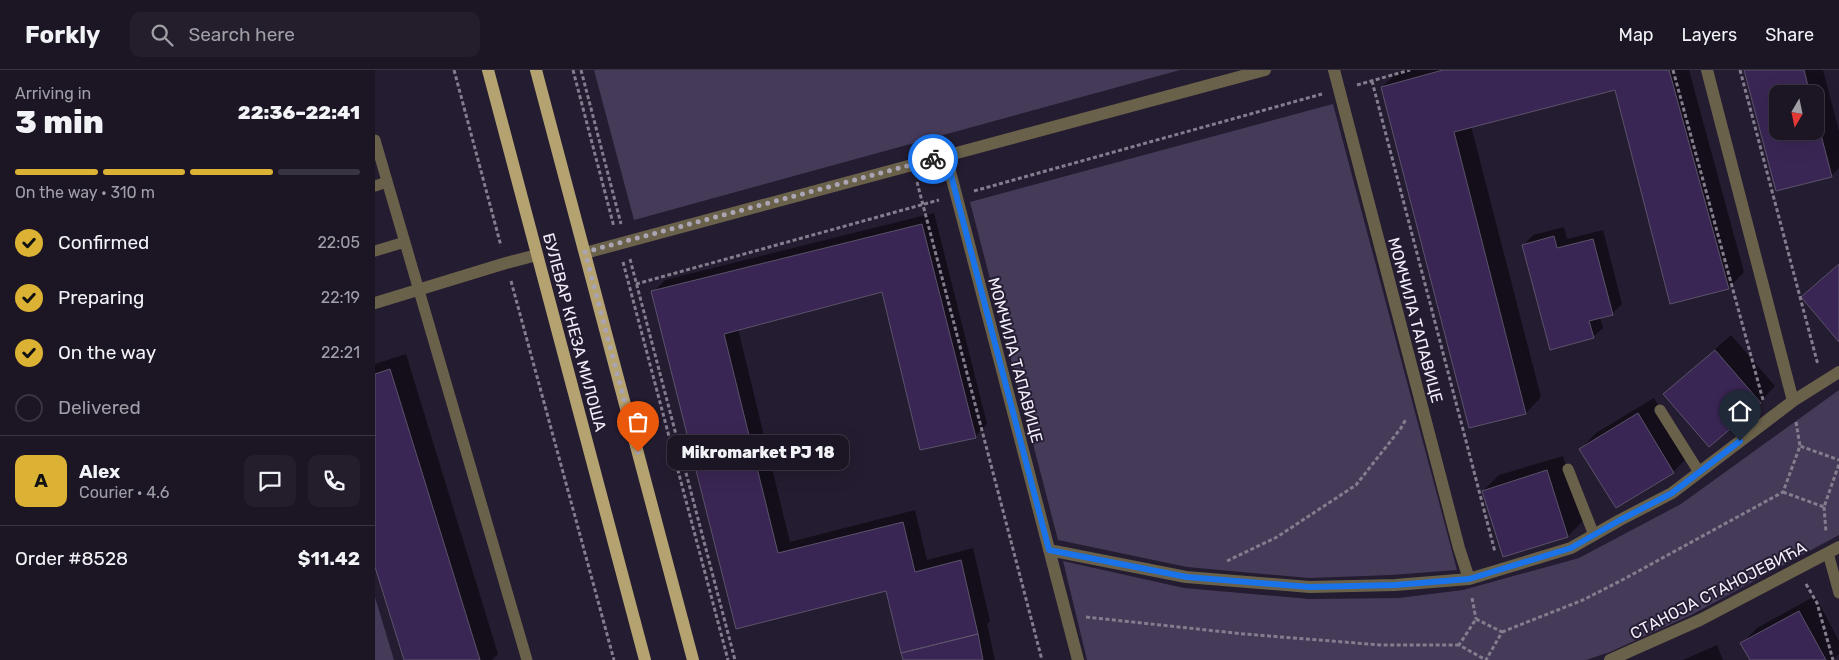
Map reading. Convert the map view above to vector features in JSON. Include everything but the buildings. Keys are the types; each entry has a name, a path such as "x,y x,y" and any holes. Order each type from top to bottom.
{"main road":[{"name":"БУЛЕВАР КНЕЗА МИЛОША","path":"488,70 645,660"},
{"name":"БУЛЕВАР КНЕЗА МИЛОША","path":"536,70 693,660"}],"street":[{"path":"585,252 1265,70"},
{"name":"МОМЧИЛА ТАПАВИЦЕ","path":"1334,70 1469,579"},
{"path":"1707,70 1793,401"},
{"name":"МОМЧИЛА ТАПАВИЦЕ","path":"946,156 1078,660"},
{"path":"375,303 537,255"},
{"path":"1049,550 1187,577 1310,587 1395,585 1469,579 1571,548 1672,493 1793,401 1839,372"},
{"name":"СТАНОЈА СТАНОЈЕВИЋА","path":"1610,660 1701,620 1833,550"}],"lane":[{"path":"375,140 527,660"},
{"path":"375,186 387,182"},
{"path":"375,251 405,242"},
{"path":"1661,410 1699,472"},
{"path":"1568,469 1594,535"},
{"path":"1833,550 1839,593"}],"path":[{"path":"454,70 614,660"},
{"path":"573,70 622,243 636,284 735,660"},
{"path":"581,70 622,243 728,660"},
{"path":"636,284 1411,70"},
{"path":"1673,70 1768,420"},
{"path":"1740,70 1823,382"},
{"path":"1372,80 1500,570"},
{"path":"913,165 1042,660"},
{"path":"1220,564 1277,537 1356,485 1401,428 1419,396"},
{"path":"1067,615 1244,634 1381,645 1459,645 1485,660 1502,632 1583,600 1616,584 1783,492 1800,446 1839,462 1824,506 1833,550"},
{"path":"1783,492 1824,506"},
{"path":"1797,569 1817,603 1833,660"},
{"path":"1459,645 1476,619 1502,632"}],"shaded area":[{"path":"594,70 1180,70 634,220"},
{"path":"1333,104 1457,570 1309,578 1187,567 1058,540 970,202"},
{"path":"1839,390 1839,535 1691,615 1610,652 1586,660 1087,660 1063,561 1184,588 1310,599 1399,598 1463,590 1579,558 1681,504"},
{"path":"375,597 394,660 375,660"}],"way so far":[{"path":"638,452 585,252 933,159"}],"place":[{"name":"Mikromarket PJ 18","path":"638,452"}],"route":[{"path":"933,159 946,156 1049,550 1187,577 1310,587 1395,585 1469,579 1571,548 1672,493 1740,441"}]}
